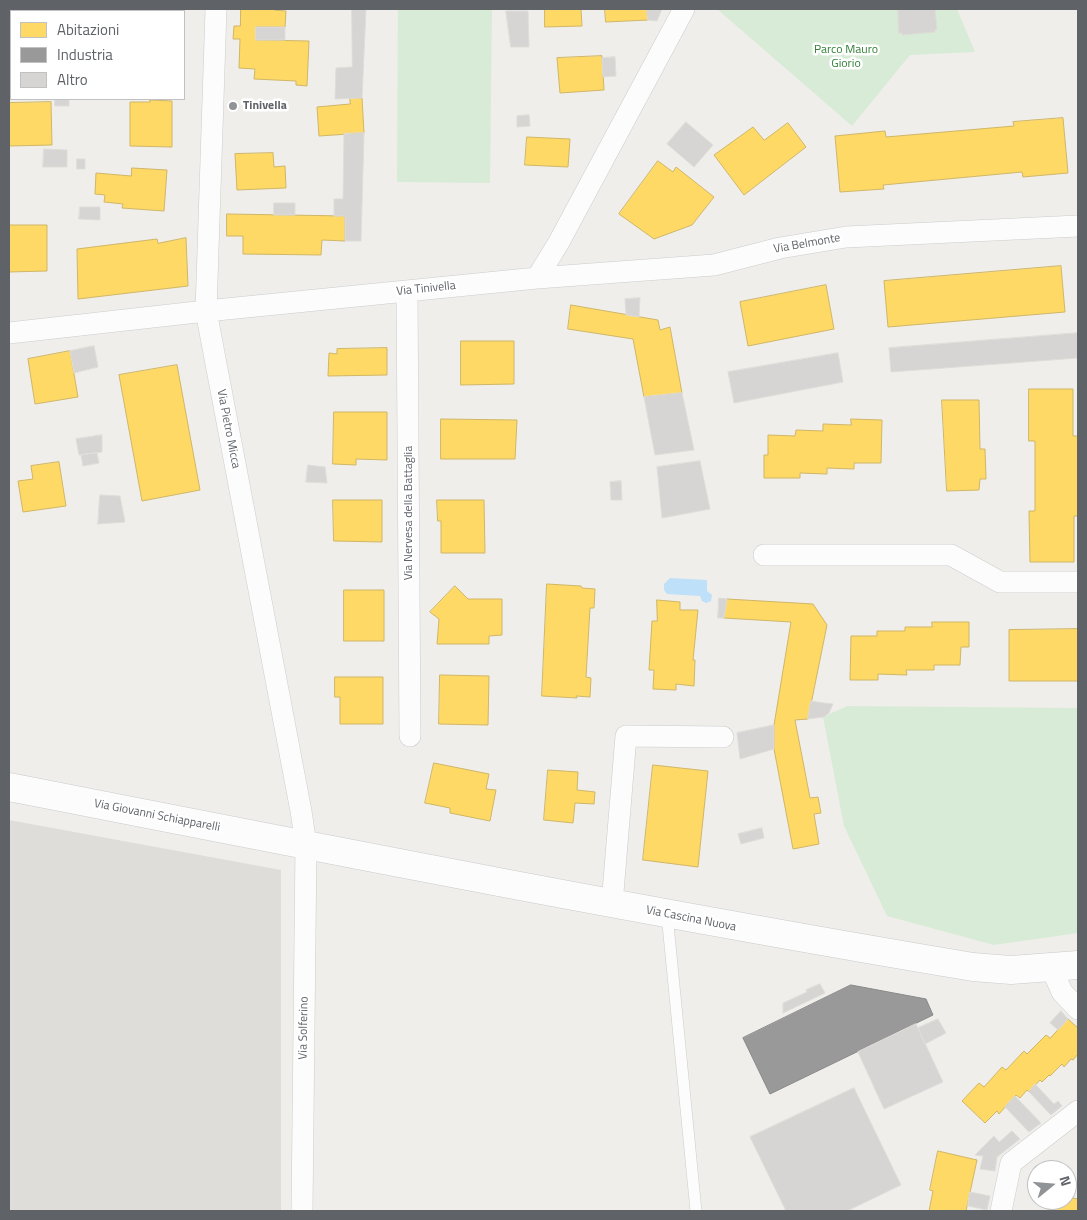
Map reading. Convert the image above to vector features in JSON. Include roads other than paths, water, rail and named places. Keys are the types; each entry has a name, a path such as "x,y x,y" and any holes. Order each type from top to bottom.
{"street":[{"name":"Via Pietro Micca","path":"216,9 206,310 306,845"},
{"path":"538,278 684,9"},
{"name":"Via Belmonte","path":"538,278 714,265 780,248 846,237 1078,226"},
{"name":"Via Tinivella","path":"9,333 206,310 538,278"},
{"name":"Via Nervesa della Battaglia","path":"407,291 410,736"},
{"path":"764,555 951,554 1000,582 1078,582"},
{"path":"612,904 626,736 723,737"},
{"name":"Via Giovanni Schiapparelli","path":"9,787 306,845"},
{"name":"Via Cascina Nuova","path":"306,845 612,904 973,967 1011,970 1078,965"},
{"name":"Via Solferino","path":"302,1211 306,845"},
{"path":"1051,967 1062,992 1078,1009"},
{"path":"1001,1211 1011,1163 1078,1111"}],"lane":[{"path":"667,914 696,1211"}],"water":[{"path":"670,578 707,580 707,591 712,595 711,601 706,603 702,601 700,596 667,594 664,590 664,584"}],"place":[{"name":"Tinivella","path":"233,106"}],"park label":[{"name":"Parco Mauro Giorio","path":"846,57"}]}
